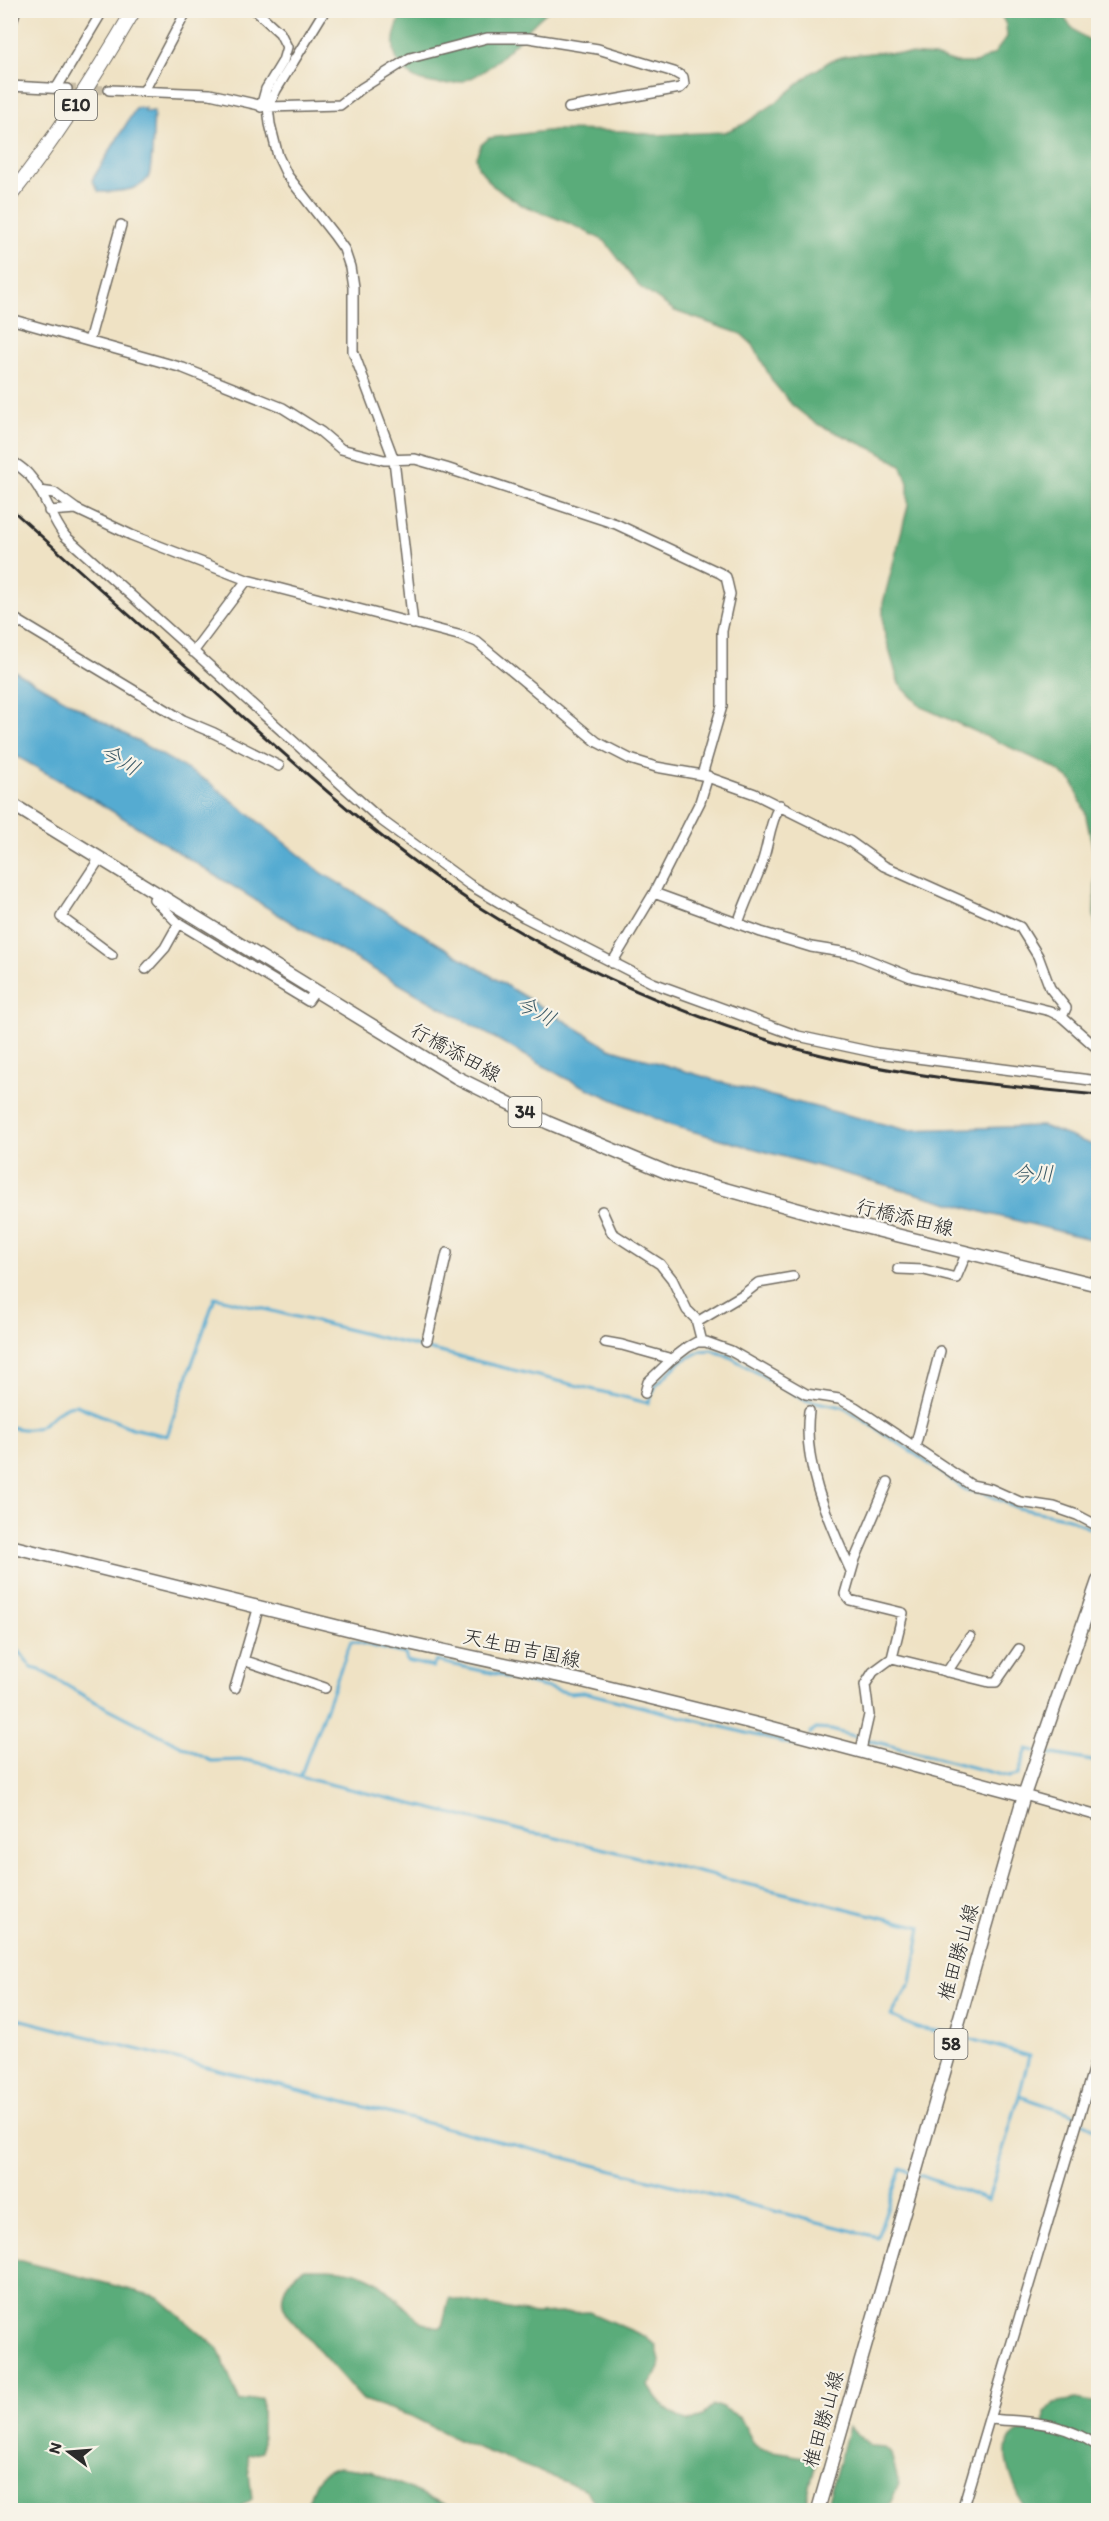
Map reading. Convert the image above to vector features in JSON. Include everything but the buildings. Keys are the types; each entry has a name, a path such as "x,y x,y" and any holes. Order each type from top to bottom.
{"highway":[{"name":"E10","path":"10,196 39,160 97,74 134,10"}],"main road":[{"path":"10,24 14,10"},
{"name":"行橋添田線","path":"10,803 456,1077 549,1123 671,1174 828,1218 1098,1285"},
{"name":"天生田吉国線","path":"10,1546 376,1636 578,1680 861,1750 1024,1795"},
{"name":"椎田勝山線","path":"818,2511 1024,1795 1098,1581"}],"street":[{"path":"56,89 103,10"},
{"path":"144,91 187,10"},
{"path":"255,10 280,33 287,47 283,61 266,89 265,107 272,139 288,175 344,249 353,287 353,351 394,460 413,624"},
{"path":"265,107 325,10"},
{"path":"109,90 210,94 265,107 340,105 362,88 410,58 487,38 529,38 598,49 674,72 682,77 684,84 680,88 569,108"},
{"path":"10,86 67,89"},
{"path":"89,341 121,225"},
{"path":"10,319 183,368 283,408 321,432 342,449 384,460 415,459 616,524 726,577 730,594 722,631 723,706 700,802 654,893 612,963"},
{"path":"10,460 28,473 65,536 381,820 470,885 524,917 612,963 690,998 798,1036 877,1053 1098,1081"},
{"path":"40,491 54,493 76,509 131,535 248,580 462,636 477,642 609,750 656,767 705,776 780,805 849,840 884,866 1020,927 1038,956 1050,988 1066,1008 1062,1017"},
{"path":"49,511 76,509"},
{"path":"193,652 248,580"},
{"path":"10,616 183,720 279,766"},
{"path":"738,924 743,905 762,864 768,832 780,805"},
{"path":"100,858 61,917 112,955"},
{"path":"654,893 738,924 811,947 854,954 911,977 1033,1005 1062,1017 1098,1049"},
{"path":"157,894 154,899 168,915 179,923 308,1001 315,991"},
{"path":"146,969 165,948 179,923"},
{"path":"602,1211 612,1233 660,1264 672,1279 687,1310 697,1322 702,1342"},
{"path":"898,1269 924,1270 956,1278 967,1252"},
{"path":"427,1340 447,1253"},
{"path":"697,1322 758,1283 793,1277"},
{"path":"605,1342 672,1359"},
{"path":"645,1393 648,1382 688,1347 702,1342 715,1344 806,1394 839,1399 879,1422 971,1485 991,1489 1020,1502 1070,1512 1098,1526"},
{"path":"915,1447 940,1351"},
{"path":"809,1411 807,1431 810,1461 832,1530 850,1571"},
{"path":"861,1750 869,1715 864,1685 873,1672 892,1658 903,1613 850,1600 845,1594 850,1571 888,1482"},
{"path":"235,1688 259,1606"},
{"path":"947,1672 970,1637"},
{"path":"892,1658 996,1682 1019,1649"},
{"path":"243,1660 325,1688"},
{"path":"1024,1795 1098,1816"},
{"path":"962,2511 1096,2074 1098,2053"},
{"path":"990,2419 1059,2425 1078,2432 1098,2446"}],"green space":[{"path":"403,11 548,11 483,72 467,80 451,84 417,79 404,70 399,63 395,56 394,41"},
{"path":"999,11 1061,11 1076,31 1098,44 1098,939 1094,914 1096,863 1085,812 1073,782 1053,767 922,707 899,684 883,628 883,603 908,506 908,483 901,465 877,451 815,423 792,405 773,382 753,345 741,334 675,311 640,287 605,241 571,224 522,205 493,186 478,167 476,157 481,145 489,138 555,130 624,131 655,135 725,132 744,124 830,61 845,56 880,52 934,56 956,63 976,63 994,54 1007,37 1006,25"},
{"path":"10,2258 158,2297 218,2349 240,2402 262,2398 262,2451 247,2455 252,2499 241,2507 241,2510 11,2510"},
{"path":"305,2268 339,2269 365,2275 381,2285 416,2317 434,2327 442,2327 449,2298 536,2314 589,2312 644,2336 656,2346 660,2361 659,2368 649,2386 661,2403 676,2416 689,2422 702,2416 713,2406 720,2406 740,2417 754,2444 760,2449 804,2456 818,2455 804,2510 598,2510 587,2490 460,2441 411,2416 363,2400 289,2317 284,2307 285,2288 296,2274"},
{"path":"1076,2399 1098,2403 1098,2510 1025,2510 1017,2493 1007,2459 1009,2440 1018,2433 1044,2429 1045,2413 1054,2403"},
{"path":"849,2427 871,2447 885,2448 891,2454 899,2484 887,2510 825,2510"},
{"path":"339,2467 370,2471 458,2510 304,2510 318,2478 329,2470"}],"water":[{"path":"136,108 145,108 145,112 154,111 152,156 148,178 144,183 132,189 99,192 92,180"},
{"name":"今川","path":"11,669 209,782 322,873 609,1048 748,1090 907,1130 1042,1126 1098,1147 1098,1241 986,1213 670,1125 565,1078 292,923 99,803 11,753"}],"waterway":[{"path":"10,1427 36,1428 63,1409 76,1405 132,1428 167,1436 215,1297 648,1403 656,1385 680,1362 701,1351 712,1350 730,1357 805,1400 843,1407 966,1490 984,1493 1017,1508 1069,1518 1098,1533"},
{"path":"300,1777 351,1641 405,1654 407,1661 433,1667 436,1661 570,1693 583,1692 798,1746 803,1741"},
{"path":"10,1651 19,1651 32,1668 40,1670 88,1698 211,1761 245,1760 265,1764 300,1777 548,1835 921,1927 911,1983 891,2016 917,2028 951,2033"},
{"path":"810,1734 816,1729 831,1730 1009,1777 1018,1775 1027,1749 1035,1751"},
{"path":"1041,1752 1098,1762"},
{"path":"10,2017 877,2237 901,2168 913,2173"},
{"path":"958,2035 1029,2056 1019,2096"},
{"path":"919,2175 988,2200 1019,2096 1073,2114 1098,2133"}],"tunnel":[{"path":"67,89 109,90"}],"railway":[{"path":"10,508 351,812 448,886 482,909 554,951 590,970 705,1019 784,1045 862,1064 940,1078 1098,1095"}]}
